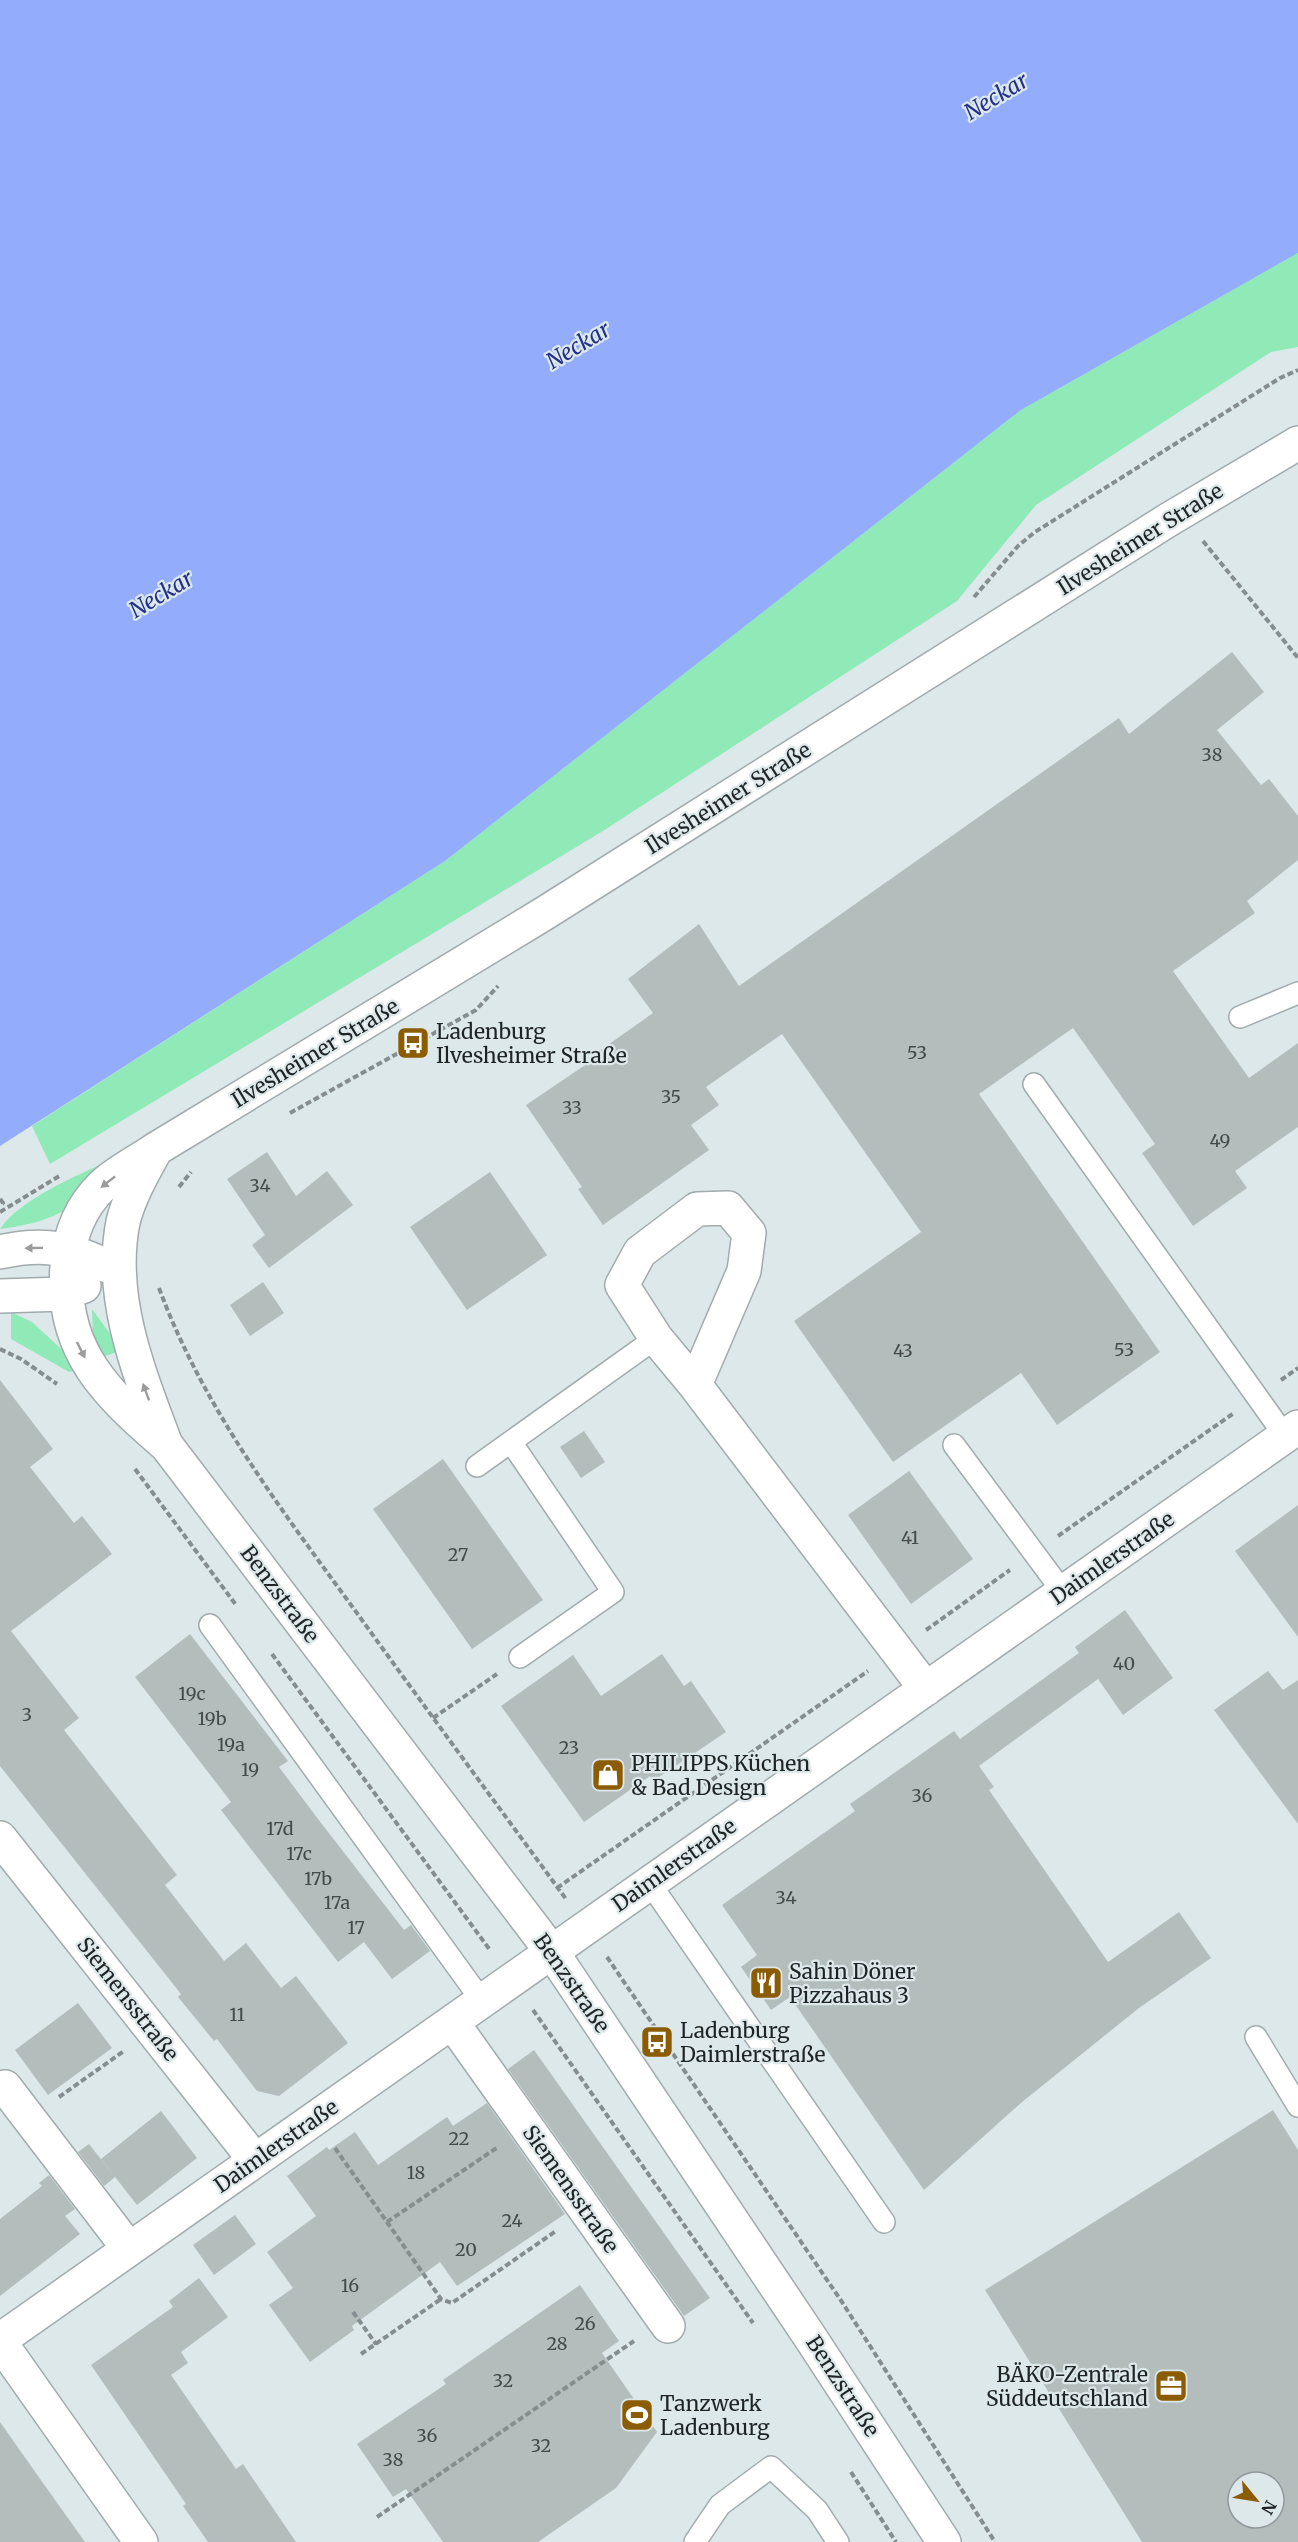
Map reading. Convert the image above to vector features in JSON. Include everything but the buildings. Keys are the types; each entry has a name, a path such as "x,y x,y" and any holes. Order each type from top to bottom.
{"street":[{"name":"Ilvesheimer Straße","path":"156,1149 545,913 1185,510 1298,443"},
{"name":"Benzstraße","path":"156,1149 104,1184 81,1214 68,1249 64,1294 70,1326 80,1349 96,1376 119,1403 167,1446 552,1952 804,2327 944,2542"},
{"name":"Benzstraße","path":"156,1149 137,1185 124,1220 119,1271 124,1316 134,1354 167,1446"},
{"path":"695,1385 744,1271 749,1233 728,1208 697,1209 640,1252 622,1285 656,1338 695,1385 927,1689"},
{"path":"0,1252 33,1247 68,1249 119,1271"},
{"path":"0,1296 64,1294 119,1271"},
{"name":"Daimlerstraße","path":"141,2542 0,2341 649,1882 1292,1432"},
{"name":"Siemensstraße","path":"0,1838 255,2160"},
{"name":"Siemensstraße","path":"452,2022 666,2323"},
{"path":"0,2091 5,2087 129,2249"}],"lane":[{"path":"1240,1017 1298,993"},
{"path":"1034,1084 1292,1432"},
{"path":"477,1466 656,1338"},
{"path":"511,1442 613,1592 520,1657"},
{"path":"954,1445 1063,1593"},
{"path":"210,1625 482,2001"},
{"path":"649,1882 884,2222"},
{"path":"1256,2037 1298,2106"},
{"path":"695,2542 720,2505 771,2467 817,2510 838,2542"}],"path":[{"path":"967,604 1018,546 1035,532 1280,378 1298,370"},
{"path":"1185,510 1192,529 1218,556 1298,658"},
{"path":"0,1199 3,1203 0,1205"},
{"path":"175,1331 190,1361"},
{"path":"0,1350 21,1359 60,1386"},
{"path":"433,1718 520,1657"},
{"path":"30,2119 152,2030"},
{"path":"314,2119 441,2300 452,2303 586,2210"},
{"path":"387,2223 527,2127"},
{"path":"362,2354 441,2300"},
{"path":"353,2312 376,2344"},
{"path":"378,2517 666,2323"}],"green space":[{"path":"1298,253 1298,347 1271,352 1036,505 957,601 603,831 50,1164 32,1126 445,861 1021,410"},
{"path":"106,1162 85,1193 64,1211 44,1220 0,1229 20,1208 33,1199"},
{"path":"92,1309 122,1350 103,1357 93,1336"},
{"path":"11,1312 32,1322 82,1368 69,1372 11,1339"}],"water":[{"name":"Neckar","path":"0,0 1298,0 1298,253 1021,410 445,861 0,1146"}],"place":[{"name":"Ladenburg Ilvesheimer Straße","path":"413,1043"},
{"name":"PHILIPPS Küchen & Bad Design","path":"608,1775"},
{"name":"Sahin Döner Pizzahaus 3","path":"766,1983"},
{"name":"Ladenburg Daimlerstraße","path":"657,2042"},
{"name":"BÄKO-Zentrale Süddeutschland","path":"1171,2386"},
{"name":"Tanzwerk Ladenburg","path":"637,2415"}]}
